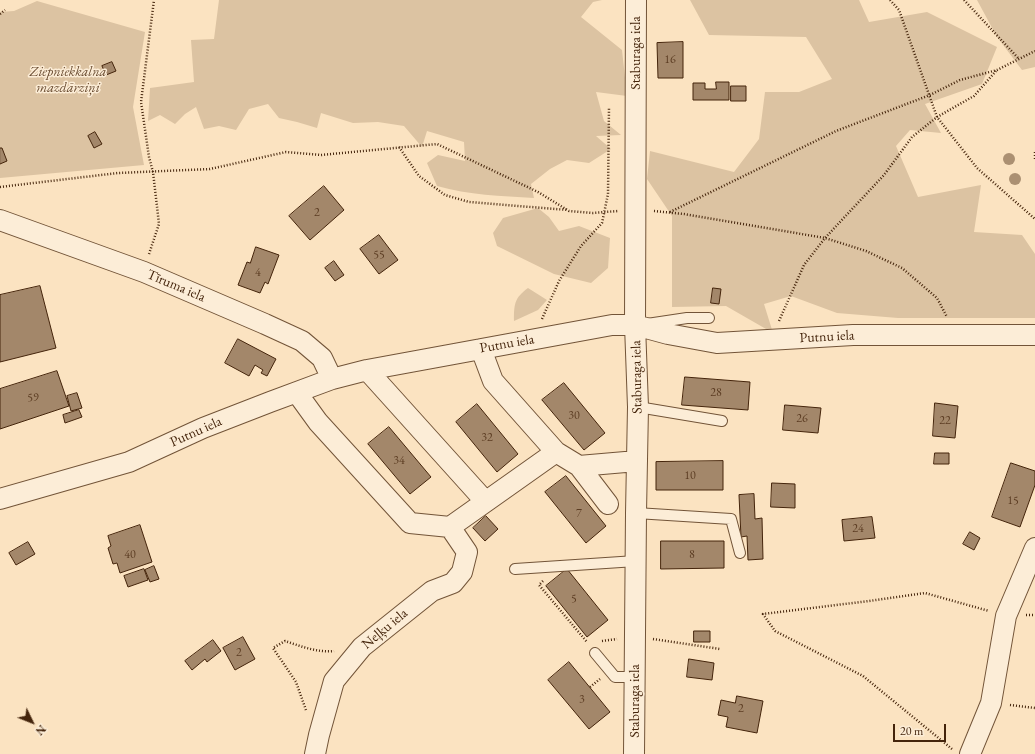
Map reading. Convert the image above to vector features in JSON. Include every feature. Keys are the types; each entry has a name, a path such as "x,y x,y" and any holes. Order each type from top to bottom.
{"street":[{"name":"Staburaga iela","path":"634,754 638,407 636,325 636,0"},
{"name":"Tīruma iela","path":"0,220 144,272 302,341 322,358 332,379"},
{"name":"Putnu iela","path":"0,499 129,462 203,428 332,379 367,370 612,325 636,325 668,334 717,343 854,335 1035,335"},
{"path":"481,349 493,381 556,452 579,466 608,504"},
{"path":"367,370 485,501"},
{"path":"297,393 318,422 410,523 450,527 556,452"},
{"path":"579,466 637,461"},
{"name":"Neļķu iela","path":"317,745 334,681 362,647 432,591 453,583 462,572 467,552 450,527"},
{"path":"961,752 991,703 1006,616 1035,548"}],"lane":[{"path":"636,325 688,318 709,318"},
{"path":"638,407 722,421"},
{"path":"636,513 731,518 740,553"},
{"path":"515,569 636,561"},
{"path":"595,653 615,677 635,677"}],"path":[{"path":"144,272 159,224 153,172 149,157 141,102 154,0"},
{"path":"890,0 899,10 937,117 977,168 1035,219"},
{"path":"964,0 1019,59"},
{"path":"0,14 5,10"},
{"path":"669,212 836,131 930,95 960,80 996,70 1035,51"},
{"path":"770,341 804,265 825,238 884,175 912,137 937,117 974,96 996,70"},
{"path":"523,341 543,317 559,282 581,246 602,223 608,194 609,107"},
{"path":"0,187 118,173 210,169 286,152 321,155 437,144 538,192 569,211"},
{"path":"399,147 419,176 445,195 469,202 592,213 636,210 669,212 825,238 866,252 902,268 937,298 956,336"},
{"path":"1035,152 1035,160"},
{"path":"563,565 539,585 586,642 593,642"},
{"path":"961,752 863,676 775,631 763,614 925,593 1006,616"},
{"path":"564,615 567,612"},
{"path":"600,641 635,637 720,649"},
{"path":"317,745 296,682 273,648 285,641 327,652 362,647"},
{"path":"991,703 1035,708"}],"green space":[{"path":"219,0 602,0 593,2 581,17 622,50 627,96 596,92 604,121 621,135 596,136 611,149 589,163 567,160 550,169 531,184 534,198 497,196 437,186 427,163 438,155 465,161 464,142 427,131 422,147 404,126 378,122 353,123 321,113 317,128 279,118 268,104 249,109 236,130 219,126 204,129 196,107 185,114 175,124 160,115 148,121 150,88 194,82 191,40 214,39"},
{"path":"690,0 859,0 869,22 927,12 997,47 982,84 925,104 941,133 910,130 896,146 918,197 981,185 974,232 1022,235 1035,254 1035,318 898,318 837,313 791,296 764,304 773,333 726,306 672,307 672,216 647,179 650,151 734,172 759,139 765,92 799,92 832,79 806,37 709,35"},
{"path":"977,0 1035,0 1035,67 1022,70 997,37"},
{"name":"Ziepniekkalna mazdārziņi","path":"37,1 145,32 133,107 144,165 0,178 0,12 14,11"},
{"path":"538,208 549,217 559,231 579,226 610,238 608,268 591,283 554,274 497,246 493,233 503,218"},
{"path":"528,288 547,300 538,310 514,321 514,310 517,299"}],"building":[{"path":"683,42 683,78 658,78 657,43"},
{"path":"112,62 116,71 106,75 102,66"},
{"path":"716,82 729,82 729,100 693,100 693,83 705,83 705,89 716,89"},
{"path":"731,86 746,86 746,101 731,101"},
{"path":"95,132 102,144 94,148 88,136"},
{"path":"0,148 2,148 7,161 0,164"},
{"path":"324,186 344,210 310,240 289,216"},
{"path":"379,235 398,260 379,274 360,249"},
{"path":"256,247 279,255 268,284 265,282 260,293 238,285 247,262 250,263"},
{"path":"334,261 344,275 335,281 325,268"},
{"path":"40,286 56,348 0,362 0,295"},
{"path":"713,288 721,289 719,304 711,303"},
{"path":"238,339 276,359 267,376 261,373 263,370 255,365 249,376 225,363"},
{"path":"57,371 69,406 0,429 0,389"},
{"path":"685,377 750,382 748,410 682,405"},
{"path":"564,383 605,433 584,450 542,400"},
{"path":"77,393 82,408 71,411 67,396"},
{"path":"935,403 958,406 955,438 933,436"},
{"path":"477,404 518,454 497,472 456,422"},
{"path":"785,405 821,408 818,433 783,430"},
{"path":"79,410 82,417 65,423 63,415"},
{"path":"389,427 431,477 410,494 368,444"},
{"path":"935,453 949,453 949,464 934,464"},
{"path":"723,461 723,490 656,490 656,462"},
{"path":"1011,463 1035,471 1035,485 1020,527 992,517"},
{"path":"566,476 606,526 586,543 545,492"},
{"path":"772,483 795,484 795,508 771,507"},
{"path":"754,494 755,519 762,518 763,559 748,560 747,536 741,537 739,495"},
{"path":"486,516 498,529 485,541 473,528"},
{"path":"872,517 875,538 844,541 842,520"},
{"path":"140,525 152,562 120,573 117,563 113,564 108,548 111,546 108,536"},
{"path":"970,532 980,538 974,550 963,544"},
{"path":"661,541 724,541 724,568 661,569"},
{"path":"28,542 35,554 16,565 9,553"},
{"path":"154,566 159,579 150,582 145,570"},
{"path":"144,569 148,580 128,587 124,576"},
{"path":"567,569 608,620 587,637 546,586"},
{"path":"694,631 710,631 710,642 694,642"},
{"path":"243,637 255,659 235,670 223,648"},
{"path":"213,640 221,651 207,662 205,659 192,670 185,661"},
{"path":"689,659 714,663 712,680 687,677"},
{"path":"569,662 610,712 589,729 548,680"},
{"path":"737,696 763,701 757,733 726,727 728,717 718,715 721,700 735,703"}]}
